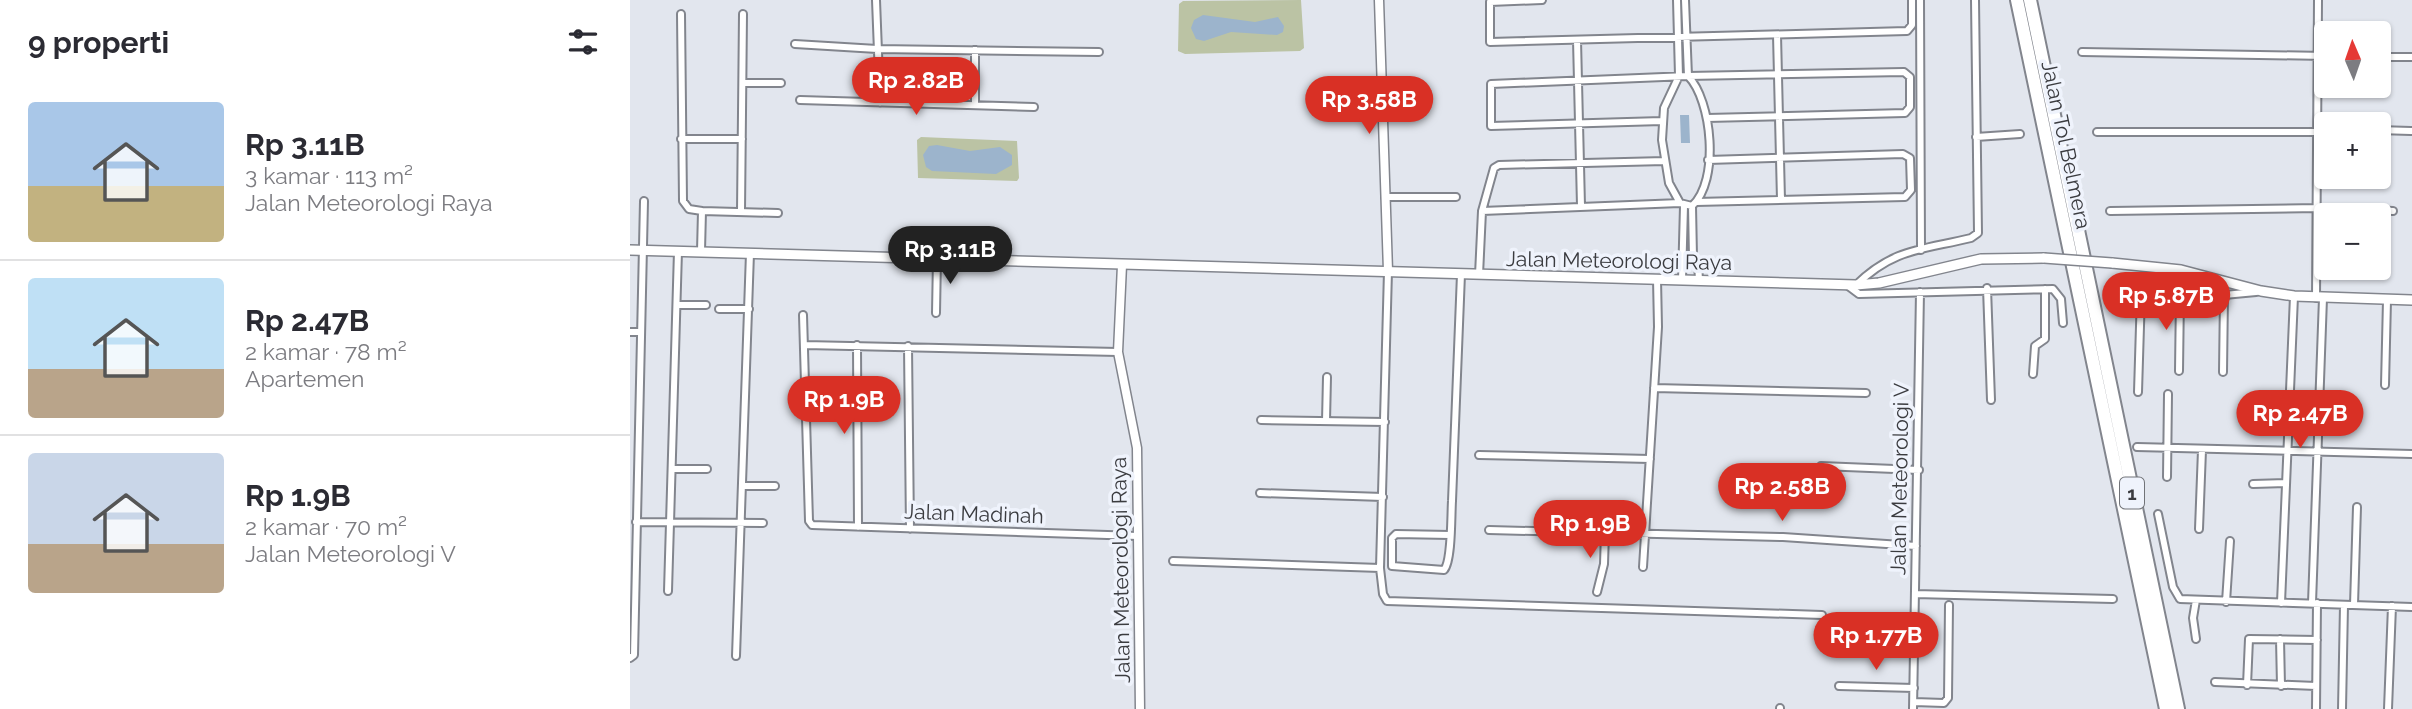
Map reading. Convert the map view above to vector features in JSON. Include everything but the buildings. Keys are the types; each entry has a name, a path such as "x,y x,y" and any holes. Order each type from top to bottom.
{"highway":[{"name":"Jalan Tol Belmera","path":"2017,0 2166,709"},
{"name":"Jalan Tol Belmera","path":"2030,0 2178,709"}],"main road":[{"name":"Jalan Meteorologi Raya","path":"630,250 1851,285 1880,283 1981,259 2044,258 2181,270 2261,291 2294,296 2412,300"}],"street":[{"path":"876,0 880,103"},
{"path":"1379,0 1388,271 1380,568 1382,594 1390,601 1822,615"},
{"path":"1542,0 1490,2 1490,42 1907,31 1912,25 1912,0"},
{"path":"1677,0 1679,76 1668,95 1662,121 1665,161 1670,183 1688,204 1693,257 1698,263 1699,280"},
{"path":"1682,280 1688,204 1709,160 1707,118 1697,85 1688,76 1685,0"},
{"path":"1920,0 1921,250"},
{"path":"1975,0 1978,233 1971,238 1887,259 1851,285 1859,294 1987,288 2045,289 2057,292 2063,323"},
{"path":"2318,0 2320,21"},
{"path":"681,14 684,204 689,209 702,211 778,213"},
{"path":"741,211 743,14"},
{"path":"1777,35 1781,200"},
{"path":"1577,40 1581,206"},
{"path":"795,44 877,49 1099,52"},
{"path":"975,50 975,105"},
{"path":"2082,52 2314,56"},
{"path":"2391,57 2412,57"},
{"path":"1662,121 1491,126 1491,84 1679,76 1904,72 1910,77 1910,107 1905,113 1707,118"},
{"path":"744,83 780,83"},
{"path":"800,100 1034,107"},
{"path":"2391,130 2411,131"},
{"path":"2098,132 2314,133"},
{"path":"1976,136 2020,134"},
{"path":"681,139 742,139"},
{"path":"1482,211 1905,197 1911,190 1910,158 1903,154 1709,160"},
{"path":"1479,275 1482,211 1491,173 1499,165 1665,161"},
{"path":"1385,197 1456,197"},
{"path":"630,658 634,653 634,439 639,395 644,201"},
{"path":"2110,211 2314,208"},
{"path":"701,251 702,211"},
{"path":"668,591 678,251"},
{"path":"736,656 750,253"},
{"path":"1685,257 1693,257"},
{"path":"936,313 937,258"},
{"name":"Jalan Meteorologi Raya","path":"1122,265 1118,352 1137,448 1139,709"},
{"path":"1450,535 1395,534 1392,538 1392,566 1445,569 1450,535 1461,274"},
{"path":"1643,567 1658,327 1657,279"},
{"path":"2316,709 2319,280"},
{"path":"1987,288 1991,400"},
{"path":"2033,374 2035,345 2045,339 2045,289"},
{"path":"2129,292 2224,295 2261,291"},
{"name":"Jalan Meteorologi V","path":"1914,705 1920,292"},
{"path":"2138,392 2141,293"},
{"path":"2179,371 2180,293"},
{"path":"2223,372 2224,295"},
{"path":"2281,603 2294,296"},
{"path":"2385,385 2387,300"},
{"path":"678,305 706,305"},
{"path":"719,309 749,309"},
{"path":"803,315 805,345 1118,352"},
{"path":"630,332 641,332"},
{"name":"Jalan Madinah","path":"805,345 810,523 1138,536"},
{"path":"857,345 858,527"},
{"path":"908,346 910,529"},
{"path":"630,356 640,356"},
{"path":"1326,421 1327,377"},
{"path":"1654,388 1866,393"},
{"path":"2166,477 2168,394"},
{"path":"630,395 639,395"},
{"path":"1261,420 1385,422"},
{"path":"2137,447 2412,454"},
{"path":"2199,529 2202,450"},
{"path":"1479,455 1650,459"},
{"path":"1821,466 1919,470"},
{"path":"672,469 707,469"},
{"path":"2253,484 2286,483"},
{"path":"742,486 775,486"},
{"path":"1260,493 1383,497"},
{"path":"2354,605 2357,507"},
{"path":"2158,514 2176,596 2225,602 2412,607"},
{"path":"634,527 671,522 763,523"},
{"path":"1489,530 1783,537 1916,546"},
{"path":"1597,592 1604,564 1605,532"},
{"path":"2225,602 2230,541"},
{"path":"1173,561 1380,568"},
{"path":"1915,594 2113,598"},
{"path":"2196,600 2193,618 2196,639"},
{"path":"1914,705 1944,703 1948,698 1949,605"},
{"path":"2342,709 2344,605"},
{"path":"2388,709 2392,606"},
{"path":"2247,685 2247,641 2253,638 2316,640"},
{"path":"2280,639 2281,685"},
{"path":"2215,682 2316,686"},
{"path":"1839,686 1914,688"}],"green space":[{"path":"1301,0 1304,48 1300,51 1185,54 1178,51 1179,4 1183,1"},
{"path":"921,137 1017,141 1019,178 1017,181 918,178 917,140"}],"water":[{"path":"1203,15 1255,22 1278,17 1284,26 1283,32 1277,35 1231,32 1204,41 1196,39 1191,28 1194,20"},
{"path":"1680,115 1689,115 1690,143 1681,143"},
{"path":"929,146 970,151 1000,147 1012,155 1012,165 996,174 932,171 926,167 923,155"}]}
